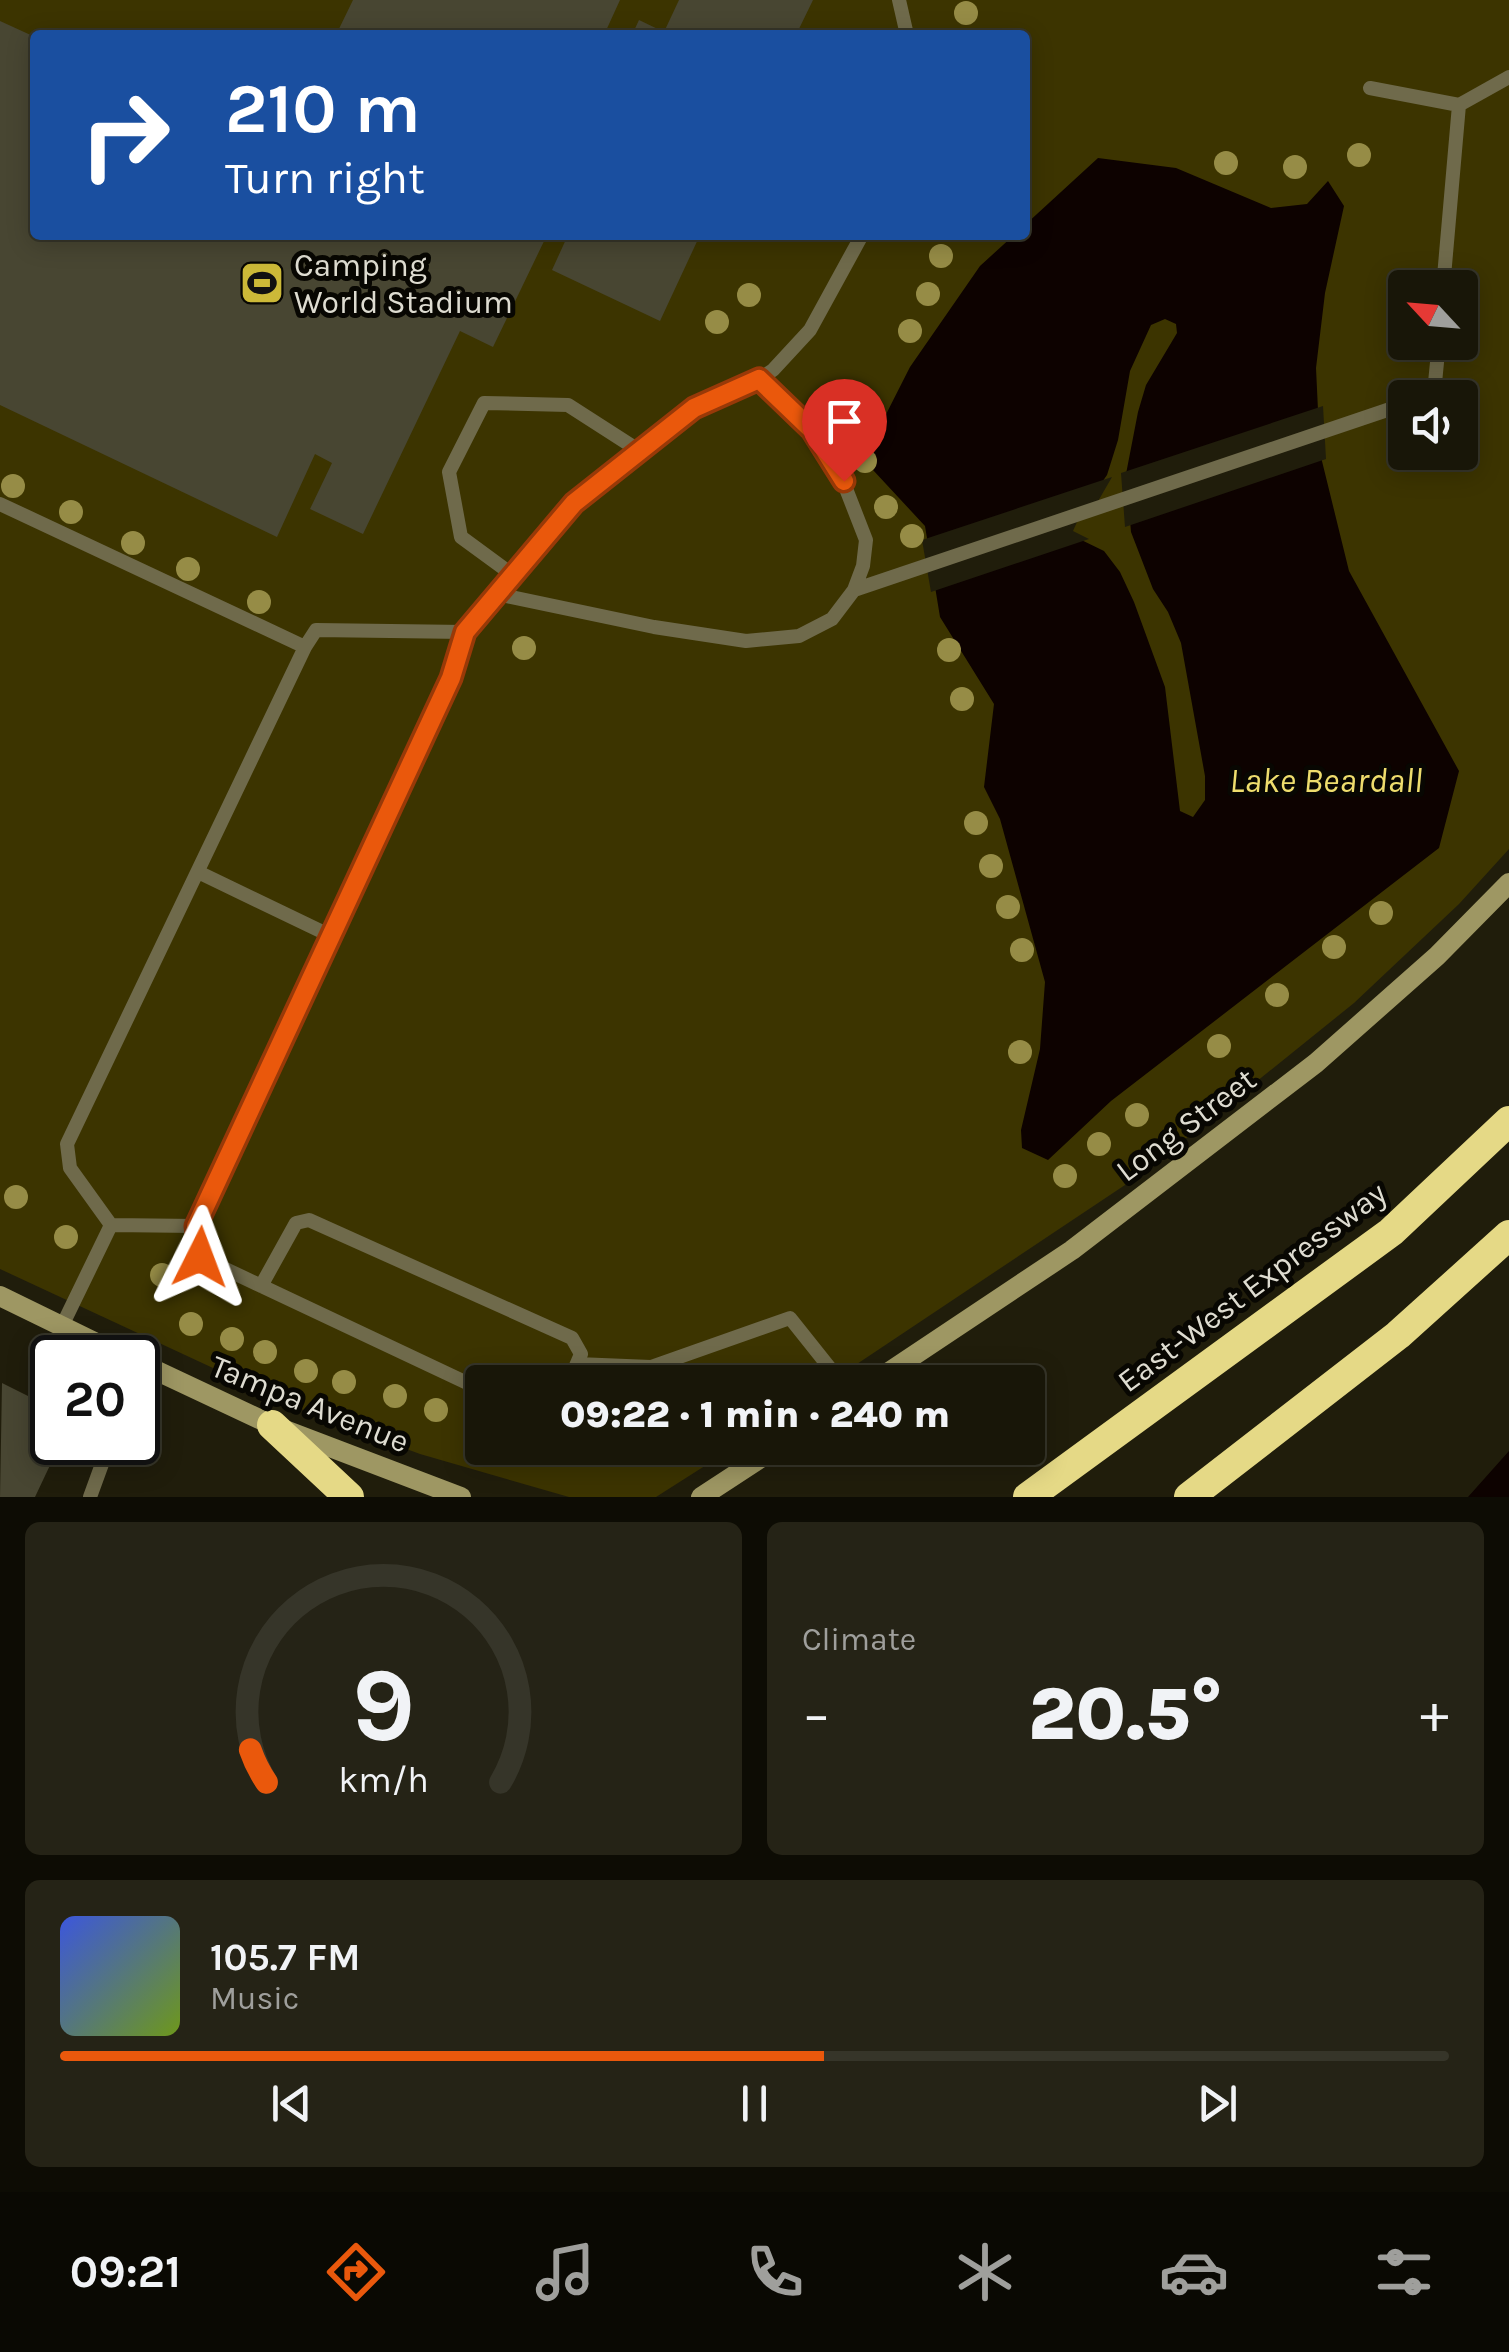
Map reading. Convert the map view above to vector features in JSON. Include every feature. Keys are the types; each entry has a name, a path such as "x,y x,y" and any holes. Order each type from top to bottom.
{"highway":[{"name":"East-West Expressway","path":"1028,1497 1392,1232 1509,1121"},
{"path":"1189,1497 1398,1335 1509,1235"},
{"path":"272,1425 349,1497"}],"street":[{"name":"Long Street","path":"900,1365 1072,1250 1316,1063 1437,956 1509,882"},
{"name":"Tampa Avenue","path":"0,1296 80,1335"},
{"name":"Tampa Avenue","path":"160,1374 272,1425 461,1497"},
{"path":"701,1497 750,1465"}],"lane":[{"path":"900,0 906,30"},
{"path":"1370,88 1459,105 1509,77"},
{"path":"1445,270 1459,105"},
{"path":"465,1382 200,1257 196,1226 451,678 465,632 574,503 694,408 774,370 810,330 859,240"},
{"path":"497,594 746,642 799,636 832,619 854,590 863,566 866,540 844,481 812,430 759,379"},
{"path":"513,575 461,536 449,472 484,403 568,405 638,450"},
{"path":"854,590 1388,410"},
{"path":"0,504 305,647"},
{"path":"111,1225 70,1168 67,1144 305,647 316,630 465,632"},
{"path":"198,872 330,936"},
{"path":"261,1286 296,1224 309,1220 572,1338 581,1354 577,1364 614,1365"},
{"path":"111,1225 196,1226"},
{"path":"62,1326 111,1225"},
{"path":"654,1365 790,1318 827,1365"},
{"path":"90,1497 102,1465"}],"shaded area":[{"path":"0,0 1509,0 1509,849 1459,904 1354,1003 1143,1173 855,1365 465,1365 465,1465 706,1465 656,1497 569,1497 420,1454 312,1414 160,1343 160,1335 142,1335 0,1269"}],"water":[{"name":"Lake Beardall","path":"1098,158 1176,168 1271,208 1307,204 1328,181 1344,206 1325,293 1316,368 1320,453 1349,571 1459,771 1439,848 1111,1101 1048,1160 1022,1148 1021,1130 1040,1049 1045,982 1000,819 984,787 994,704 940,617 925,526 873,470 875,436 910,367 980,266 1009,240 1030,240 1030,220","holes":["1165,319 1176,324 1177,333 1146,385 1126,474 1131,532 1153,589 1181,643 1205,776 1205,800 1193,817 1180,811 1165,687 1134,602 1120,572 1104,551 1067,533 1107,475 1118,440 1130,371 1151,325"]},
{"path":"1509,1451 1509,1497 1468,1497"}],"pier":[{"path":"1323,406 1326,459 1125,527 1121,473"},
{"path":"1112,477 1097,503 1073,531 1089,539 931,592 922,540"}],"building":[{"path":"353,0 620,0 606,30 338,30"},
{"path":"679,0 813,0 798,30 665,30"},
{"path":"639,20 660,30 634,30"},
{"name":"Camping World Stadium","path":"0,21 30,35 30,240 545,240 493,347 460,331 363,534 310,509 332,463 315,454 277,537 0,405"},
{"path":"566,240 698,240 660,321 552,270"},
{"path":"2,1383 30,1397 30,1465 50,1465 35,1497 0,1497"}],"place":[{"name":"Camping World Stadium","path":"262,283"}],"route":[{"path":"200,1257 196,1226 451,678 465,632 574,503 694,408 759,379 812,430 844,481"}]}
